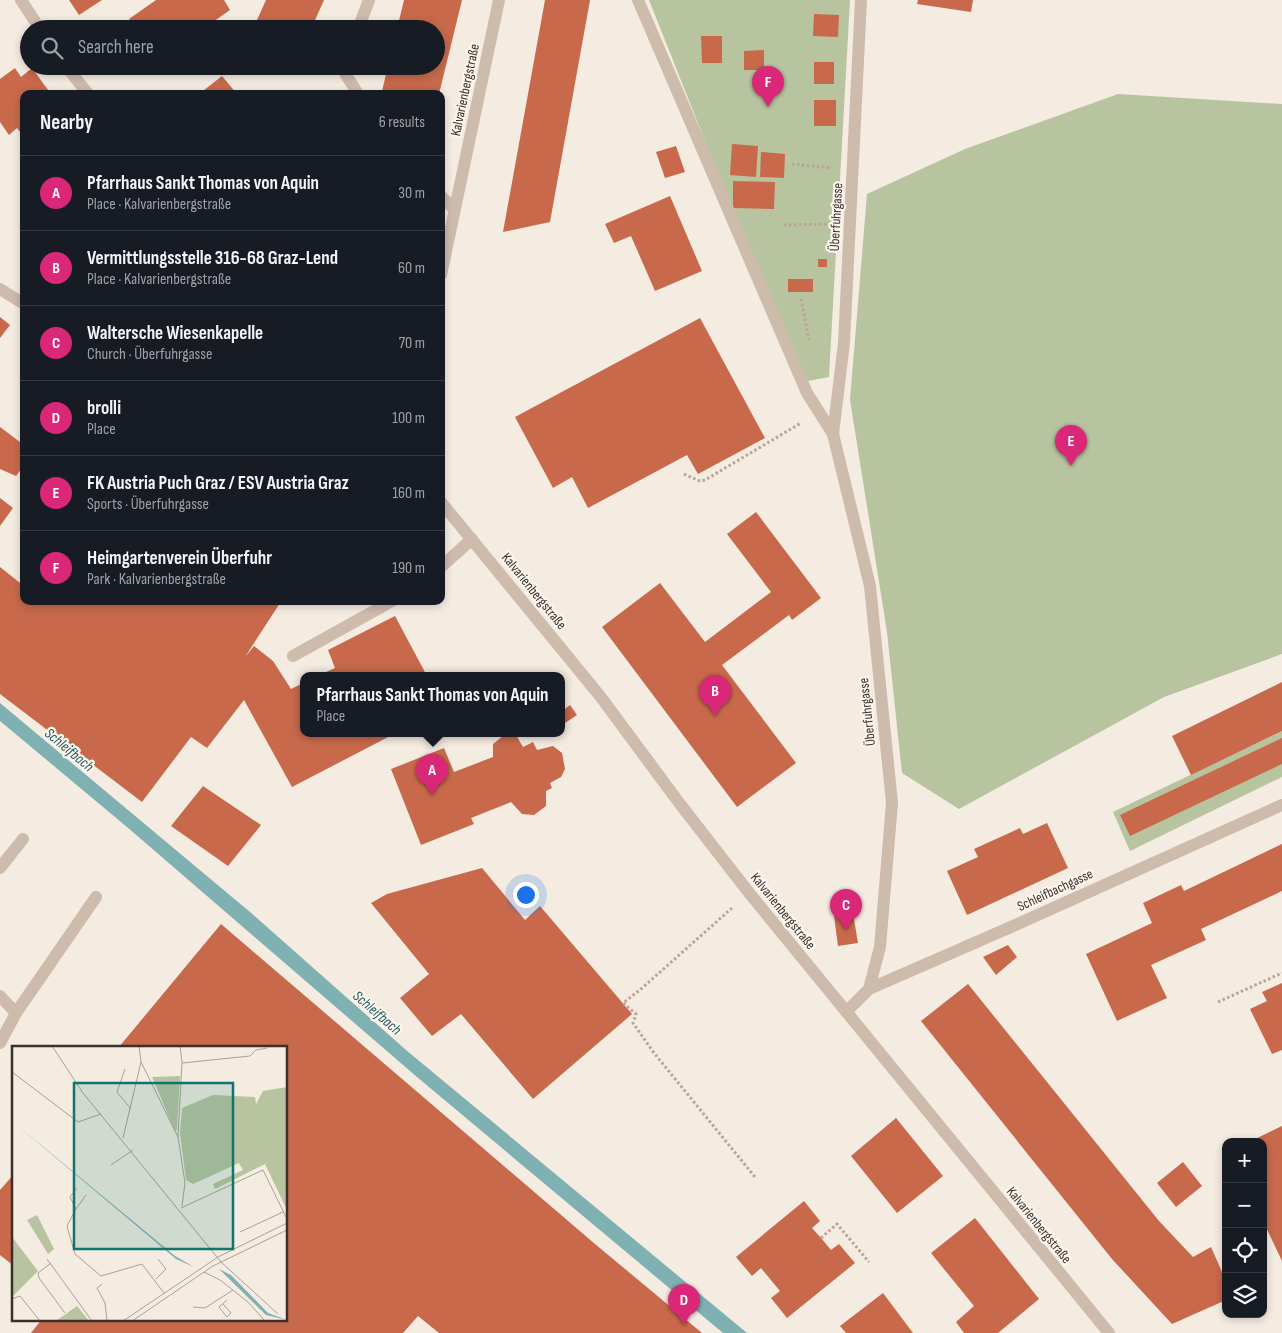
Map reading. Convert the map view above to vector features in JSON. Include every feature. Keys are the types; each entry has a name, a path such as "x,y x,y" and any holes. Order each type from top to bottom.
{"street":[{"path":"21,0 34,20"},
{"path":"361,20 369,0"},
{"name":"Kalvarienbergstraße","path":"445,256 499,0"},
{"name":"Überfuhrgasse","path":"638,0 807,393 833,434 870,586 892,803 880,947 869,989"},
{"name":"Überfuhrgasse","path":"833,434 844,343 861,0"},
{"path":"73,75 85,90"},
{"path":"346,75 356,90"},
{"path":"445,200 455,210"},
{"path":"0,289 20,302"},
{"name":"Kalvarienbergstraße","path":"445,507 600,696 686,812 846,1012 1109,1333"},
{"path":"445,563 472,539"},
{"path":"293,656 385,605"},
{"name":"Schleifbachgasse","path":"846,1012 869,989 1020,924 1282,804"},
{"path":"0,868 23,839"},
{"path":"0,1042 16,1012 96,897"},
{"path":"0,996 16,1012"}],"path":[{"path":"792,164 853,170"},
{"path":"784,225 850,223"},
{"path":"684,474 700,481 705,480 819,412"},
{"path":"732,908 642,989 623,1003 636,1014 633,1023 654,1053 755,1177"},
{"path":"1218,1002 1282,973"},
{"path":"821,1238 837,1224 869,1262"}],"green space":[{"path":"649,0 850,0 829,377 808,381 734,214"},
{"path":"1118,94 1282,104 1282,654 1164,697 959,809 902,773 887,632 850,400 867,194 965,149"},
{"path":"1282,731 1282,777 1130,851 1113,812"}],"water":[{"path":"0,703 250,912 406,1050 747,1333 723,1333 417,1077 127,827 0,721"}],"building":[{"path":"69,0 102,0 79,15"},
{"path":"156,0 224,0 230,10 216,20 129,19"},
{"path":"266,0 324,0 315,20 257,20"},
{"path":"404,0 462,0 445,69 445,20 399,20"},
{"path":"545,0 590,0 550,222 503,232"},
{"path":"918,0 973,0 971,12 917,4"},
{"path":"814,14 839,15 838,37 813,36"},
{"path":"701,36 722,36 722,63 702,63"},
{"path":"764,50 764,70 744,70 744,51"},
{"path":"814,62 834,62 834,84 814,84"},
{"path":"15,68 21,77 23,75 37,75 48,90 20,90 20,132 17,128 9,135 0,122 0,79"},
{"path":"386,75 444,75 440,90 382,90"},
{"path":"222,76 234,90 204,90"},
{"path":"814,100 836,100 836,126 814,126"},
{"path":"732,144 758,146 756,177 730,175"},
{"path":"676,146 685,172 665,178 656,152"},
{"path":"761,152 785,154 784,178 760,177"},
{"path":"733,181 775,182 774,209 733,208"},
{"path":"670,196 702,271 655,291 631,236 614,243 605,224"},
{"path":"818,259 827,259 827,267 818,267"},
{"path":"788,279 813,279 813,292 788,292"},
{"path":"0,317 10,325 0,338"},
{"path":"700,318 765,438 698,474 687,455 588,508 572,477 553,488 515,417"},
{"path":"0,427 20,442 20,470 16,476 0,469"},
{"path":"0,498 13,508 0,526"},
{"path":"756,512 821,598 792,620 789,615 722,665 796,763 737,807 602,627 660,583 705,642 771,592 727,534"},
{"path":"0,567 20,583 20,605 279,605 245,657 254,646 273,661 291,689 300,684 300,737 388,737 292,787 244,700 207,748 191,737 142,802 0,694"},
{"path":"395,616 425,672 326,672 335,668 328,650"},
{"path":"1282,682 1282,731 1191,775 1172,736"},
{"path":"570,705 577,715 565,723 565,709"},
{"path":"502,737 517,737 523,747 533,742 537,750 553,746 562,753 565,769 561,777 550,783 552,788 546,791 546,806 534,815 522,814 511,802 471,818 474,824 421,845 391,769 444,748 454,772 493,757 493,744"},
{"path":"1282,738 1282,764 1130,836 1120,815"},
{"path":"203,786 261,825 228,866 171,826"},
{"path":"1047,823 1068,868 967,915 947,871 978,857 974,849 1020,828 1023,834"},
{"path":"1282,844 1282,891 1201,929 1206,940 1151,965 1167,998 1117,1021 1086,954 1152,923 1143,903 1181,885 1184,891"},
{"path":"482,868 525,920 540,906 632,1014 533,1099 461,1014 432,1036 400,998 429,974 371,903 387,894"},
{"path":"853,913 858,943 838,946 834,916"},
{"path":"221,924 595,1244 702,1333 439,1333 418,1316 403,1333 31,1333 41,1320 288,1320 288,1046 120,1046"},
{"path":"1008,945 1017,957 996,975 983,957"},
{"path":"1282,983 1282,1050 1272,1054 1250,1009 1267,1001 1262,992"},
{"path":"968,984 1159,1221 1193,1257 1211,1247 1222,1272 1222,1302 1172,1324 1112,1259 921,1021"},
{"path":"896,1118 943,1176 897,1213 851,1156"},
{"path":"1282,1126 1282,1261 1267,1229 1267,1138 1257,1138"},
{"path":"1183,1162 1202,1186 1176,1207 1157,1183"},
{"path":"12,1176 12,1264 0,1255 0,1190"},
{"path":"804,1201 820,1221 812,1228 831,1250 839,1244 855,1263 787,1318 771,1298 780,1291 761,1268 752,1276 736,1257"},
{"path":"975,1218 1039,1299 998,1333 964,1333 956,1322 974,1306 931,1253"},
{"path":"883,1293 913,1333 846,1333 840,1326"}],"place":[{"name":"Heimgartenverein Überfuhr","path":"768,107"},
{"name":"FK Austria Puch Graz / ESV Austria Graz","path":"1071,466"},
{"name":"Vermittlungsstelle 316-68 Graz-Lend","path":"715,716"},
{"name":"Pfarrhaus Sankt Thomas von Aquin","path":"432,795"},
{"name":"Waltersche Wiesenkapelle","path":"846,930"},
{"name":"brolli","path":"684,1325"}],"water label":[{"name":"Schleifbach","path":"69,750"},
{"name":"Schleifbach","path":"377,1013"}]}
